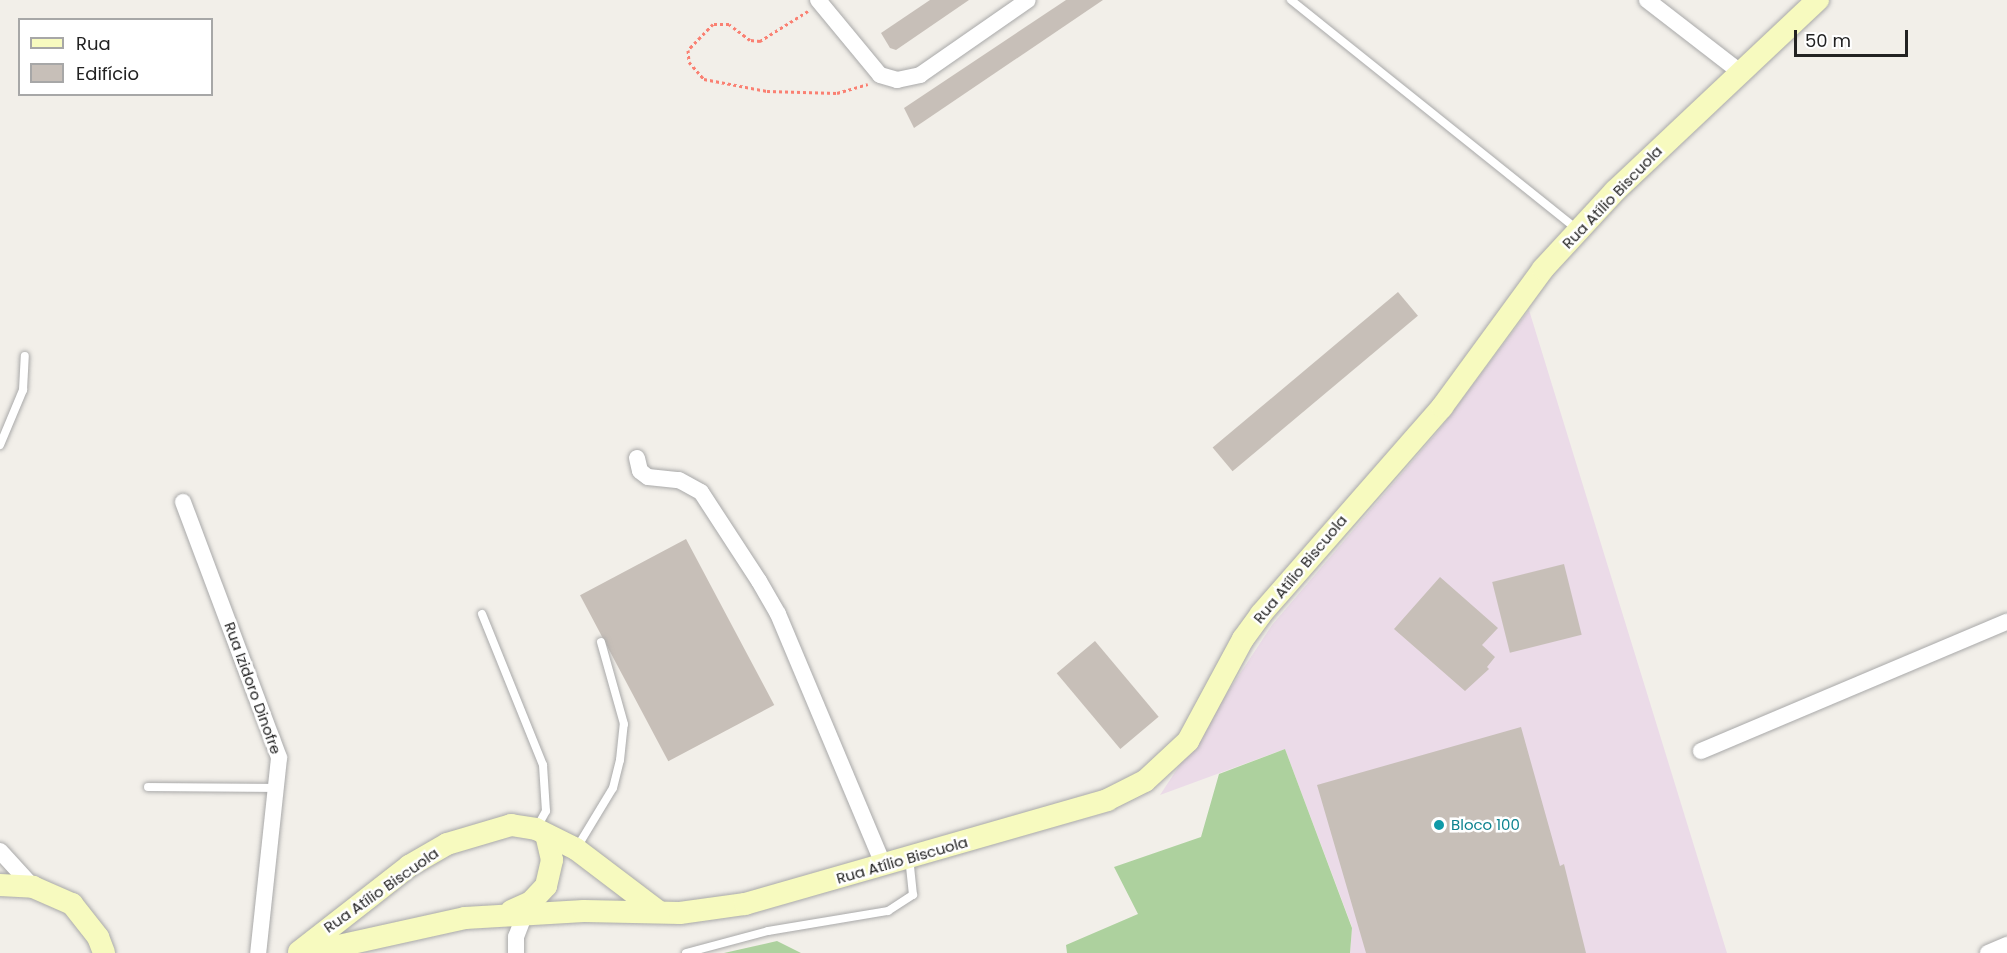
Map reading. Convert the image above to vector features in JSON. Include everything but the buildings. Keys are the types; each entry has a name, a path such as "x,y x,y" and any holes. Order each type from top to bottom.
{"street":[{"path":"819,2 880,75 897,80 920,75 1028,0"},
{"path":"1647,0 1739,71"},
{"name":"Rua Atílio Biscuola","path":"307,953 428,925 498,915 659,912 745,904 884,866 1107,800 1165,767 1188,741 1243,639 1261,614 1442,407 1515,305 1578,231 1739,71 1818,0"},
{"path":"637,458 640,471 648,477 679,480 701,492 759,580 782,624 884,866"},
{"name":"Rua Izidoro Dinofre","path":"183,502 279,758 279,788 258,953"},
{"path":"1701,751 2007,622"},
{"name":"Rua Atílio Biscuola","path":"298,953 371,893 447,844 486,829 511,825 541,832 576,849 659,912"},
{"path":"498,915 531,902 546,886 552,860 541,832"},
{"path":"0,851 33,887"},
{"path":"0,885 33,887 72,904 105,948"},
{"path":"516,953 516,937 525,914"},
{"path":"1988,953 2006,947"}],"lane":[{"path":"1291,0 1578,231"},
{"path":"0,445 23,390 25,356"},
{"path":"482,614 543,765 546,811 541,832"},
{"path":"576,849 613,788 620,760 624,724 601,642"},
{"path":"148,787 279,788"},
{"path":"686,953 758,933 897,908 913,895 909,858"}],"path":[{"path":"819,2 764,40 750,40 729,24 713,24 688,50 689,62 704,79 790,93 837,93 872,83 880,75"}],"shaded area":[{"path":"1529,310 1727,953 1350,953 1352,927 1285,749 1160,795 1272,625 1439,430"}],"green space":[{"path":"1285,749 1352,928 1350,953 1067,953 1066,945 1138,914 1114,867 1201,837 1219,774"},
{"path":"777,941 801,953 724,953"}],"place":[{"name":"Bloco 100","path":"1439,825"}]}
